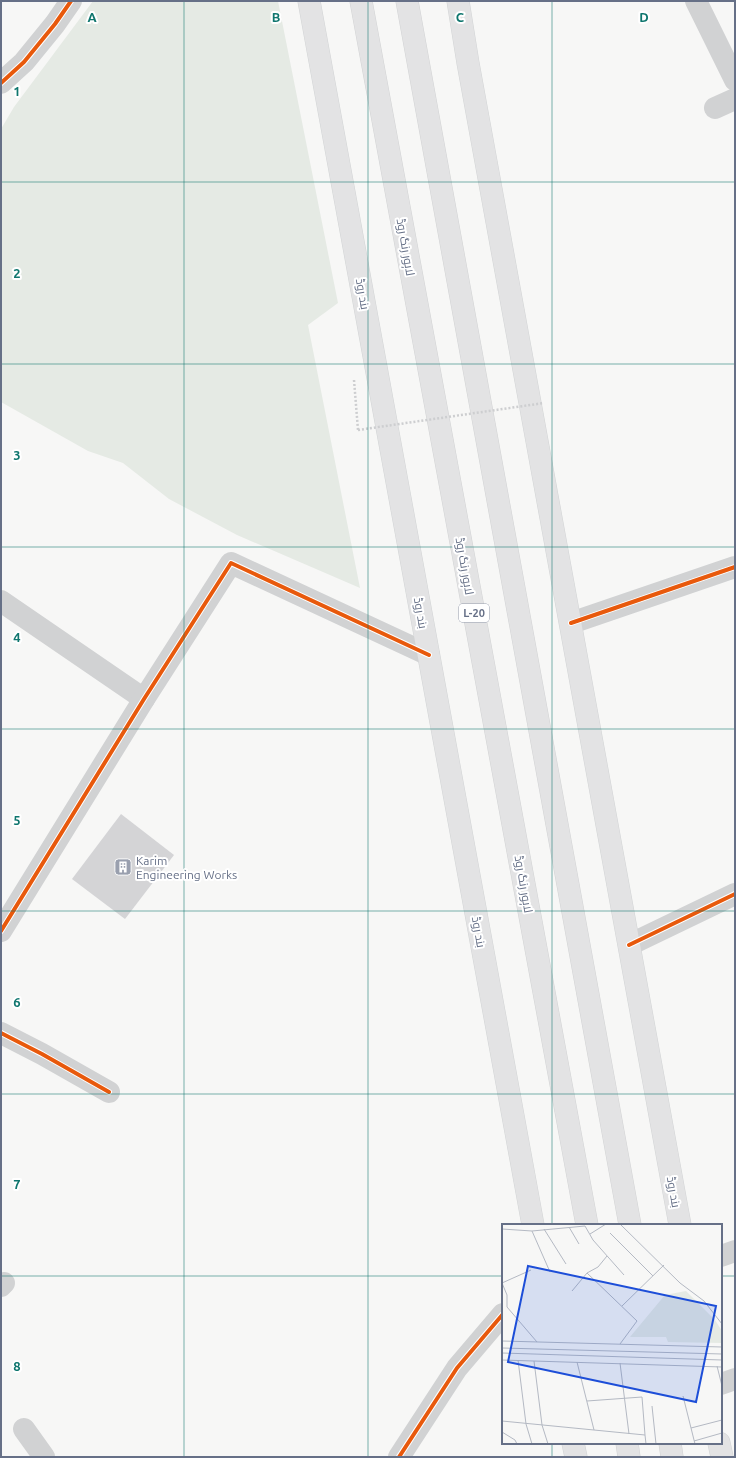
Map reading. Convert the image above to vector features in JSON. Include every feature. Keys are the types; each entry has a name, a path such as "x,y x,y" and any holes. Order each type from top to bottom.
{"main road":[{"name":"بند روڈ","path":"309,1 533,1224"},
{"name":"لاہور رنگ روڈ","path":"361,1 587,1224"},
{"path":"407,1 630,1224"},
{"name":"بند روڈ","path":"458,1 469,71 680,1224"},
{"path":"573,1444 576,1457"},
{"path":"627,1444 629,1457"},
{"path":"670,1444 672,1457"},
{"path":"720,1444 722,1457"}],"street":[{"path":"1,83 24,62 55,24 71,1"},
{"path":"696,1 735,80"},
{"path":"715,108 735,98"},
{"path":"1,931 144,699 231,563 429,655"},
{"path":"570,623 735,567"},
{"path":"1,601 144,699"},
{"path":"629,945 735,894"},
{"path":"1,1033 110,1092"},
{"path":"722,1256 735,1251"},
{"path":"399,1457 457,1368 502,1315"},
{"path":"722,1384 735,1379"},
{"path":"24,1429 44,1457"}],"path":[{"path":"354,377 358,430 544,403"}],"shaded area":[{"path":"93,1 278,1 338,303 308,325 360,588 237,535 169,499 123,463 88,451 1,402 1,129 14,107"}],"building":[{"name":"Karim Engineering Works","path":"121,814 174,855 125,919 72,879"}],"cycle path":[{"path":"1,83 24,62 55,24 71,1"},
{"path":"1,931 144,699 231,563 429,655"},
{"path":"571,623 735,567"},
{"path":"629,945 735,894"},
{"path":"1,1033 42,1054 109,1092"},
{"path":"399,1457 457,1368 502,1315"}],"place":[{"name":"Karim Engineering Works","path":"123,867"}]}
